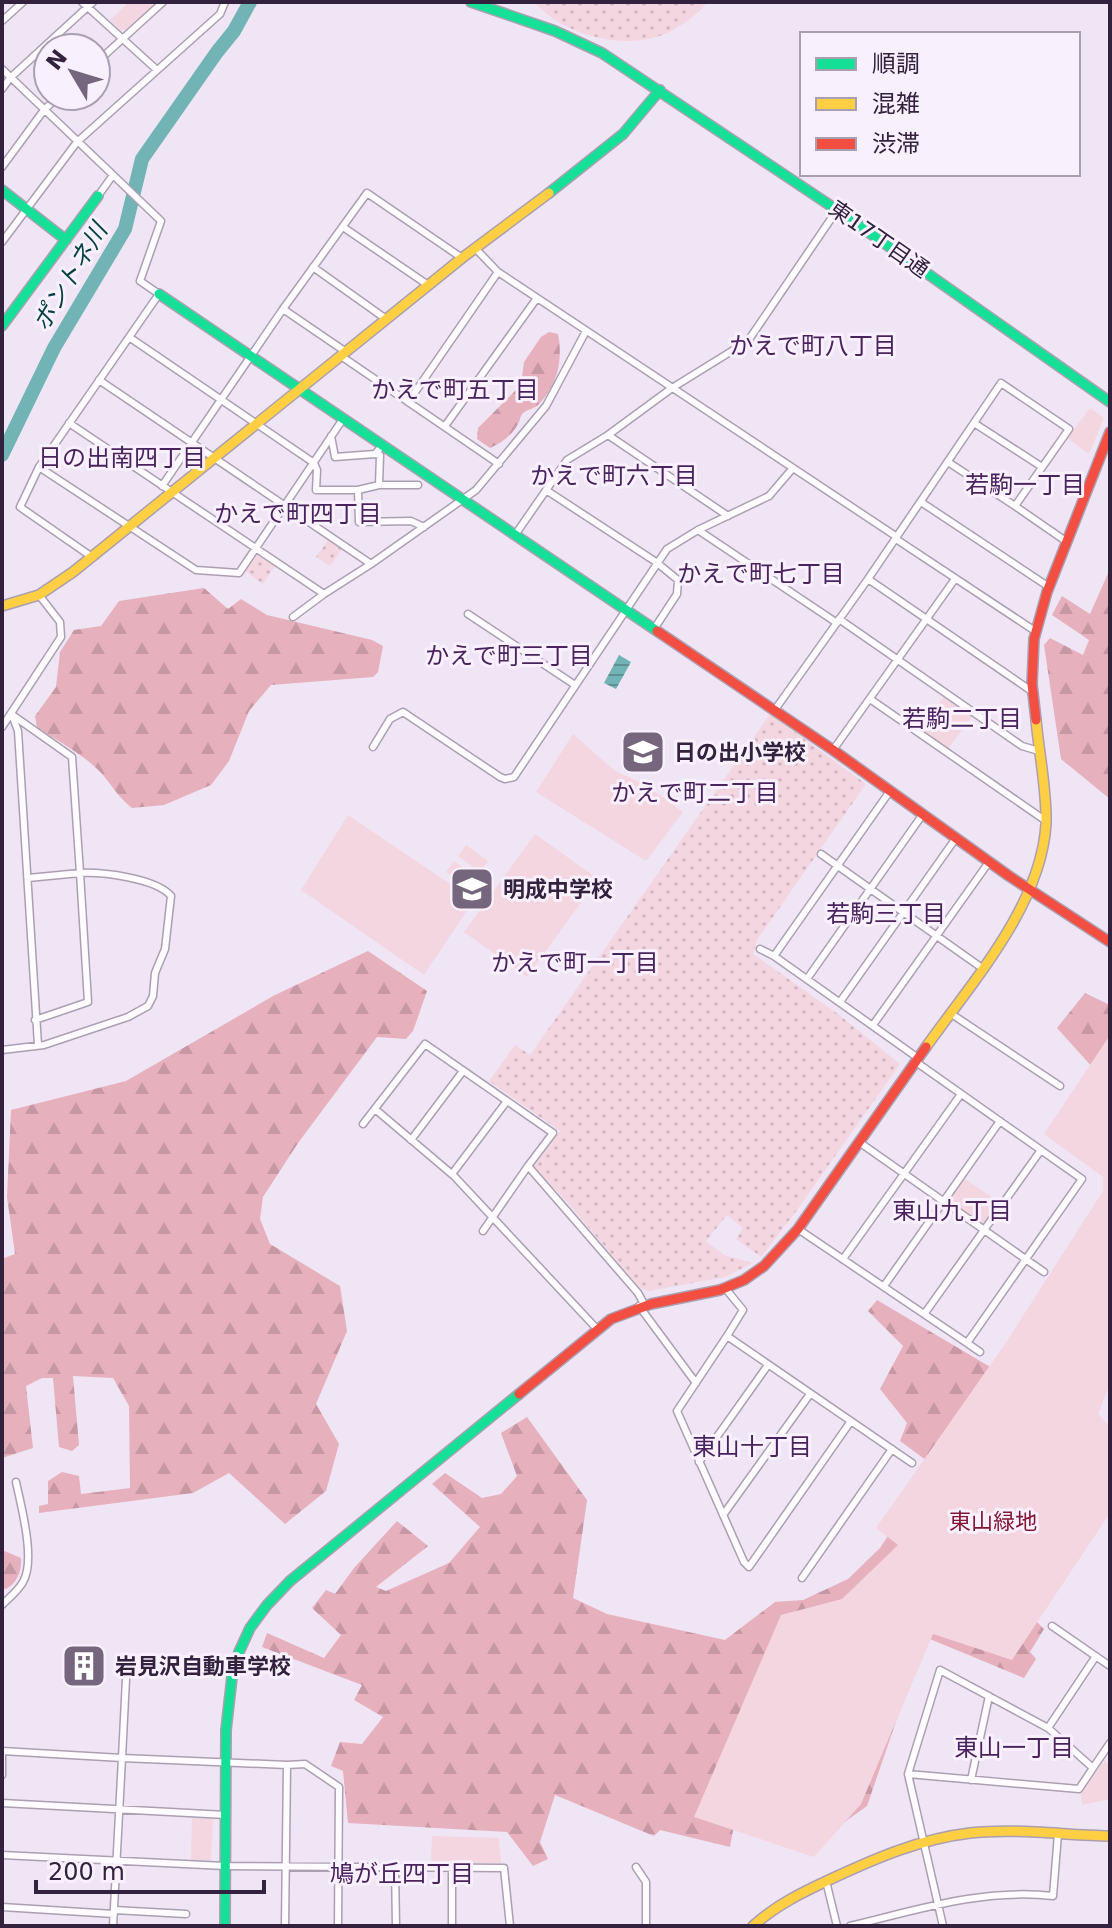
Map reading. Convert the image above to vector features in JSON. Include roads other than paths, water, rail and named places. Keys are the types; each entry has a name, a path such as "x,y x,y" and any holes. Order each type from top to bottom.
{"street":[{"path":"2,21 23,2"},
{"path":"112,48 163,2"},
{"path":"2,242 77,142 220,14 225,2"},
{"name":"東17丁目通","path":"471,2 555,31 602,53 837,210 1110,402"},
{"path":"2,89 87,4 157,70"},
{"path":"2,69 32,99"},
{"path":"2,606 39,595 92,557 462,258 608,148 660,90"},
{"path":"2,167 43,112"},
{"path":"46,112 161,221 140,281 343,419 378,450 515,535 1110,942"},
{"path":"2,326 6,312 66,240 113,175"},
{"path":"2,190 66,240"},
{"path":"162,486 367,193 462,258"},
{"path":"515,535 567,460 608,435 672,388 748,341 837,210"},
{"path":"343,227 428,285"},
{"path":"475,248 498,272 1035,631"},
{"path":"313,267 386,319"},
{"path":"409,401 498,272"},
{"path":"92,557 20,507 39,467 159,294"},
{"path":"445,426 537,298"},
{"path":"283,309 499,464"},
{"path":"293,617 464,501 546,406 586,331"},
{"path":"129,337 314,463 317,470 316,490 418,485"},
{"path":"99,380 371,564"},
{"path":"774,711 1001,383 1069,429 1015,506"},
{"path":"39,467 196,570 239,573 343,419"},
{"path":"69,423 324,594"},
{"path":"974,423 1042,467"},
{"path":"225,1926 226,1714 234,1663 250,1627 269,1601 597,1329 641,1305 725,1288 753,1275 771,1261 798,1229 1020,913 1042,858 1046,821 1033,692 1035,631 1049,587 1110,432"},
{"path":"608,435 728,516"},
{"path":"331,436 335,457 378,450"},
{"path":"378,450 379,485"},
{"path":"948,462 1067,542"},
{"path":"373,747 390,719 403,712 500,777 510,779 520,769 656,562 673,544 769,496 793,468"},
{"path":"358,490 359,522 411,521 424,527"},
{"path":"546,490 674,575 679,584 677,594 654,629"},
{"path":"921,502 1049,587"},
{"path":"698,530 898,660 1022,746 1039,751"},
{"path":"868,579 1033,692"},
{"path":"833,750 955,579"},
{"path":"2,727 61,637 58,620 39,595"},
{"path":"468,614 575,685"},
{"path":"870,699 1046,821"},
{"path":"11,714 72,757 88,1002 35,1020"},
{"path":"11,714 18,731 38,1045"},
{"path":"774,956 890,791"},
{"path":"807,979 923,814"},
{"path":"840,1002 956,838"},
{"path":"821,854 982,968"},
{"path":"873,1025 989,862"},
{"path":"2,1049 38,1045 128,1017 144,1009 153,996 155,973 165,949 171,896 168,891 111,874 80,873 28,878"},
{"path":"760,949 873,1025 961,1094 1082,1179 967,1343"},
{"path":"950,1013 1060,1086"},
{"path":"363,1124 425,1044 553,1133 483,1231"},
{"path":"411,1140 463,1071"},
{"path":"843,1259 961,1094"},
{"path":"452,1174 507,1101"},
{"path":"375,1109 452,1174 597,1329"},
{"path":"884,1286 1000,1121"},
{"path":"859,1142 1044,1272"},
{"path":"925,1313 1041,1150"},
{"path":"528,1166 638,1293 641,1305 696,1383"},
{"path":"798,1229 980,1352"},
{"path":"725,1288 743,1310 677,1411 744,1562 749,1567 851,1421"},
{"path":"727,1336 912,1463"},
{"path":"699,1462 768,1365"},
{"path":"723,1515 810,1394"},
{"path":"802,1578 892,1449"},
{"path":"2,1605 24,1581 26,1573 25,1528 16,1482"},
{"path":"1052,1626 1110,1666"},
{"path":"1048,1728 1096,1656"},
{"path":"113,1926 127,1659"},
{"path":"943,1926 908,1774 940,1670 1048,1728 1093,1768"},
{"path":"971,1780 989,1696"},
{"path":"908,1774 1079,1789 1110,1743"},
{"path":"2,1775 2,1751 226,1764 305,1764 339,1787 338,1926"},
{"path":"285,1926 287,1765"},
{"path":"2,1803 226,1815"},
{"path":"753,1926 772,1910 826,1881 863,1863 924,1841 958,1834 991,1832 1110,1836"},
{"path":"850,1926 1001,1893 1053,1896 1058,1834"},
{"path":"2,1855 225,1866 504,1868 510,1926"},
{"path":"395,1867 396,1926"},
{"path":"452,1867 452,1926"},
{"path":"636,1867 646,1882 646,1926"},
{"path":"826,1881 837,1926"},
{"path":"2,1907 186,1914"}],"waterway":[{"name":"ポントネ川","path":"2,455 54,348 125,229 142,159 234,31 250,2"}],"place":[{"name":"日の出小学校","path":"643,752"},
{"name":"明成中学校","path":"472,889"},
{"name":"岩見沢自動車学校","path":"84,1666"}],"district":[{"name":"かえで町八丁目","path":"813,346"},
{"name":"かえで町五丁目","path":"455,390"},
{"name":"日の出南四丁目","path":"122,458"},
{"name":"かえで町六丁目","path":"614,476"},
{"name":"若駒一丁目","path":"1025,485"},
{"name":"かえで町四丁目","path":"298,514"},
{"name":"かえで町七丁目","path":"761,574"},
{"name":"かえで町三丁目","path":"509,656"},
{"name":"若駒二丁目","path":"962,719"},
{"name":"かえで町二丁目","path":"695,793"},
{"name":"若駒三丁目","path":"886,914"},
{"name":"かえで町一丁目","path":"575,963"},
{"name":"東山九丁目","path":"952,1211"},
{"name":"東山十丁目","path":"752,1447"},
{"name":"東山一丁目","path":"1014,1748"},
{"name":"鳩が丘四丁目","path":"402,1874"}],"park label":[{"name":"東山緑地","path":"993,1521"}]}
